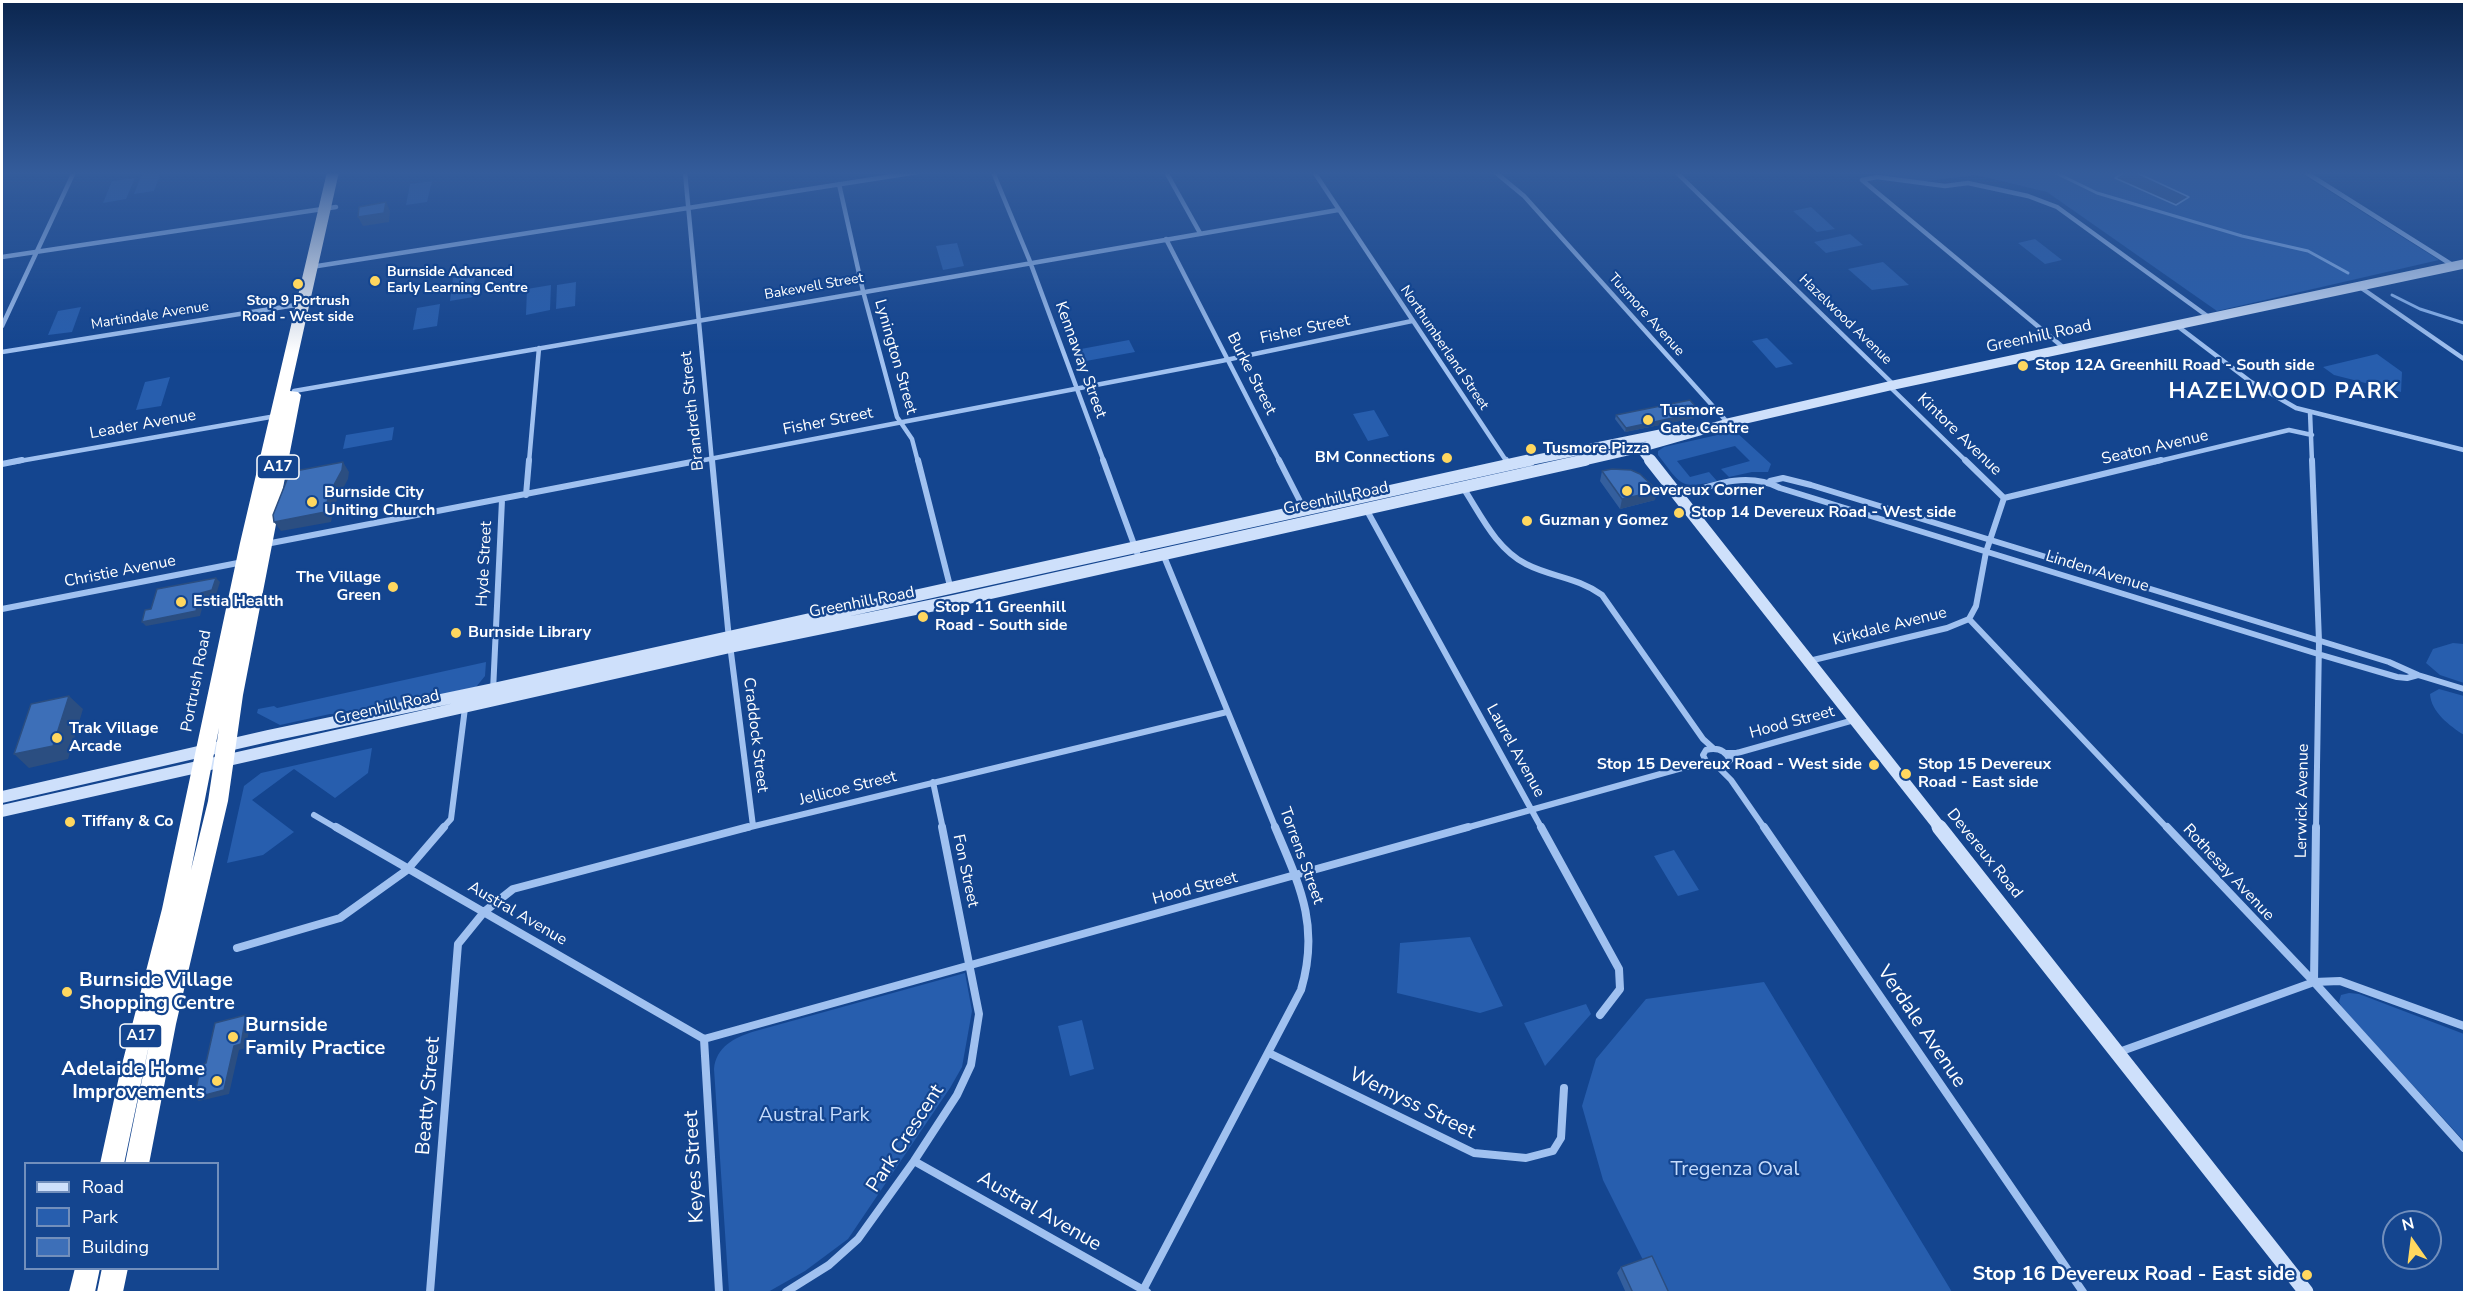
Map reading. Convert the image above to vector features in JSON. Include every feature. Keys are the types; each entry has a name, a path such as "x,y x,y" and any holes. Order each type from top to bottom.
{"highway":[{"name":"Portrush Road","path":"282,415 294,391 325,232"},
{"name":"Portrush Road","path":"112,1162 131,1072 215,756 302,304 317,266"},
{"name":"Portrush Road","path":"137,1162 165,1024 208,850 215,756 244,562 255,544"},
{"path":"82,1293 88,1270"},
{"path":"110,1293 115,1270"}],"main road":[{"name":"Greenhill Road","path":"2357,285 2361,280 2464,256"},
{"name":"Greenhill Road","path":"730,642 954,601 1640,448 1728,423 1892,385 2460,265"},
{"name":"Greenhill Road","path":"2,811 215,756 730,642 1135,546 1361,499 1632,438 1728,423"},
{"name":"Devereux Road","path":"1632,438 2306,1293"},
{"name":"Greenhill Road","path":"2,797 465,708 493,695"}],"street":[{"path":"2,326 46,232"},
{"path":"2,257 168,232"},
{"path":"317,266 533,232"},
{"name":"Brandreth Street","path":"692,232 697,320 730,642"},
{"name":"Lynington Street","path":"850,232 898,422 912,439 954,601"},
{"name":"Kennaway Street","path":"1018,232 1139,558"},
{"name":"Bakewell Street","path":"294,391 1204,232"},
{"name":"Northumberland Street","path":"1353,232 1516,476"},
{"name":"Tusmore Avenue","path":"1557,232 1728,423"},
{"name":"Hazelwood Avenue","path":"1737,232 1892,385"},
{"path":"1925,232 2064,348"},
{"path":"2092,232 2210,318"},
{"path":"2402,232 2446,260 2460,265"},
{"name":"Burke Street","path":"1166,239 1311,522"},
{"path":"2357,285 2464,359"},
{"name":"Martindale Avenue","path":"2,352 302,304"},
{"name":"Fisher Street","path":"255,544 502,500 1229,360 1412,321"},
{"path":"2176,325 2275,398 2296,408 2464,450"},
{"path":"526,495 539,348"},
{"name":"Kintore Avenue","path":"1892,385 2004,498 1989,540"},
{"name":"Lerwick Avenue","path":"2310,412 2319,641 2314,982"},
{"name":"Leader Avenue","path":"2,464 282,415"},
{"name":"Seaton Avenue","path":"2004,498 2289,430 2312,435"},
{"path":"1457,478 1502,545 1513,556 1534,567 1579,580 1602,595 1710,749 1726,762"},
{"name":"Linden Avenue","path":"1678,496 1744,479 1757,478 1770,481 1780,488 2318,654 2397,677 2407,678 2418,675"},
{"name":"Linden Avenue","path":"1770,481 1783,478 1827,490 2398,665 2418,675 2464,689"},
{"path":"1824,501 1827,490"},
{"name":"Laurel Avenue","path":"1361,499 1619,969 1623,979 1622,989 1600,1015"},
{"name":"Hyde Street","path":"493,695 502,500"},
{"name":"Kirkdale Avenue","path":"1808,661 1947,628 1969,619 1976,606 1989,540"},
{"name":"Torrens Street","path":"1144,1292 1301,990 1312,944 1310,927 1295,875 1163,554"},
{"name":"Christie Avenue","path":"2,609 244,562"},
{"name":"Rothesay Avenue","path":"1969,619 2314,982 2464,1148"},
{"name":"Craddock Street","path":"730,642 753,826"},
{"path":"237,948 340,918 407,870 451,819 465,708"},
{"name":"Jellicoe Street","path":"484,912 513,889 753,826 1227,712"},
{"name":"Hood Street","path":"704,1039 1693,765 1706,762 1726,762 1737,753 1854,720"},
{"path":"1706,762 1710,749"},
{"name":"Verdale Avenue","path":"1726,762 1731,780 2083,1293"},
{"name":"Fon Street","path":"933,782 971,965"},
{"name":"Austral Avenue","path":"314,815 704,1039"},
{"name":"Beatty Street","path":"430,1293 458,944 484,912"},
{"name":"Park Crescent","path":"786,1293 829,1265 858,1239 914,1161 957,1095 971,1065 979,1014 971,965"},
{"path":"2117,1053 2314,982 2340,981 2464,1026"},
{"name":"Keyes Street","path":"704,1039 719,1293"},
{"name":"Wemyss Street","path":"1269,1053 1474,1153 1526,1158 1553,1151 1561,1138 1564,1088"},
{"name":"Austral Avenue","path":"914,1161 1144,1292"}],"green space":[{"path":"2105,232 2395,232 2439,260 2217,311"},
{"path":"1850,234 1863,245 1826,253 1814,242"},
{"path":"2035,239 2062,260 2045,264 2018,243"},
{"path":"957,243 964,266 943,270 936,246"},
{"path":"1883,262 1909,285 1872,290 1848,269"},
{"path":"475,274 473,297 450,301 453,278"},
{"path":"576,282 575,306 556,309 557,285"},
{"path":"551,285 550,310 526,315 527,289"},
{"path":"440,304 437,326 413,330 417,308"},
{"path":"81,307 72,332 48,335 58,311"},
{"path":"1767,338 1793,364 1776,368 1752,341"},
{"path":"1129,340 1135,352 1086,361 1081,349"},
{"path":"2377,354 2402,372 2401,392 2334,375 2323,367"},
{"path":"170,377 161,406 136,410 145,382"},
{"path":"1374,410 1389,436 1368,441 1353,414"},
{"path":"394,427 392,440 343,449 346,435"},
{"path":"1735,431 1771,464 1768,472 1752,472 1729,477 1721,469 1750,461 1735,446 1677,461 1690,477 1709,472 1717,481 1688,484 1677,478 1658,455 1658,451 1664,447"},
{"path":"2453,643 2464,644 2464,683 2440,675 2426,663 2433,649"},
{"path":"486,662 485,676 476,687 346,715 330,714 280,725 257,713 258,709 274,706 277,708"},
{"path":"2439,689 2464,696 2464,735 2447,723 2434,707 2430,694"},
{"path":"372,748 368,773 335,798 294,769 252,800 294,832 263,855 227,863 244,786 261,773"},
{"path":"1674,850 1699,890 1678,896 1654,856"},
{"path":"1470,937 1503,1006 1480,1013 1397,993 1400,943"},
{"name":"Austral Park","path":"965,973 972,1011 962,1067 848,1239 805,1271 768,1292 729,1292 714,1069 715,1061 722,1049 739,1037 752,1032"},
{"name":"Tregenza Oval","path":"1764,982 1952,1292 1659,1292 1603,1180 1582,1106 1596,1059 1646,999"},
{"path":"2359,994 2464,1034 2464,1141 2343,1009 2339,1002 2341,995"},
{"path":"1586,1004 1591,1014 1545,1066 1524,1023"},
{"path":"1082,1020 1094,1069 1070,1076 1058,1026"}],"building":[{"path":"1690,400 1697,408 1696,413 1626,428 1616,415"},
{"path":"343,462 342,470 329,494 325,512 274,522 273,515 290,472"},
{"path":"1631,470 1640,474 1658,491 1622,499 1602,471"},
{"name":"Estia Health","path":"216,578 212,590 201,593 196,611 142,622 145,610 151,609 157,589"},
{"path":"69,696 53,746 14,754 31,704"},
{"path":"246,1015 241,1044 234,1046 224,1090 194,1098 201,1065 206,1063 215,1023"},
{"path":"1652,1256 1669,1293 1633,1293 1621,1267"}],"waterway":[{"path":"2230,232 2308,251 2348,273"},
{"path":"2392,295 2420,309 2464,323"}],"place":[{"name":"Burnside Advanced Early Learning Centre","path":"375,281"},
{"name":"Stop 9 Portrush Road - West side","path":"298,284"},
{"name":"Stop 12A Greenhill Road - South side","path":"2023,366"},
{"name":"Tusmore Gate Centre","path":"1648,420"},
{"name":"Tusmore Pizza","path":"1531,449"},
{"name":"BM Connections","path":"1447,458"},
{"name":"Devereux Corner","path":"1627,491"},
{"name":"Burnside City Uniting Church","path":"312,502"},
{"name":"Stop 14 Devereux Road - West side","path":"1679,513"},
{"name":"Guzman y Gomez","path":"1527,521"},
{"name":"The Village Green","path":"393,587"},
{"name":"Estia Health","path":"181,602"},
{"name":"Stop 11 Greenhill Road - South side","path":"923,617"},
{"name":"Burnside Library","path":"456,633"},
{"name":"Trak Village Arcade","path":"57,738"},
{"name":"Stop 15 Devereux Road - West side","path":"1874,765"},
{"name":"Stop 15 Devereux Road - East side","path":"1906,774"},
{"name":"Tiffany & Co","path":"70,822"},
{"name":"Burnside Village Shopping Centre","path":"67,992"},
{"name":"Burnside Family Practice","path":"233,1037"},
{"name":"Adelaide Home Improvements","path":"217,1081"},
{"name":"Stop 16 Devereux Road - East side","path":"2307,1275"}],"district":[{"name":"HAZELWOOD PARK","path":"2284,393"}]}
